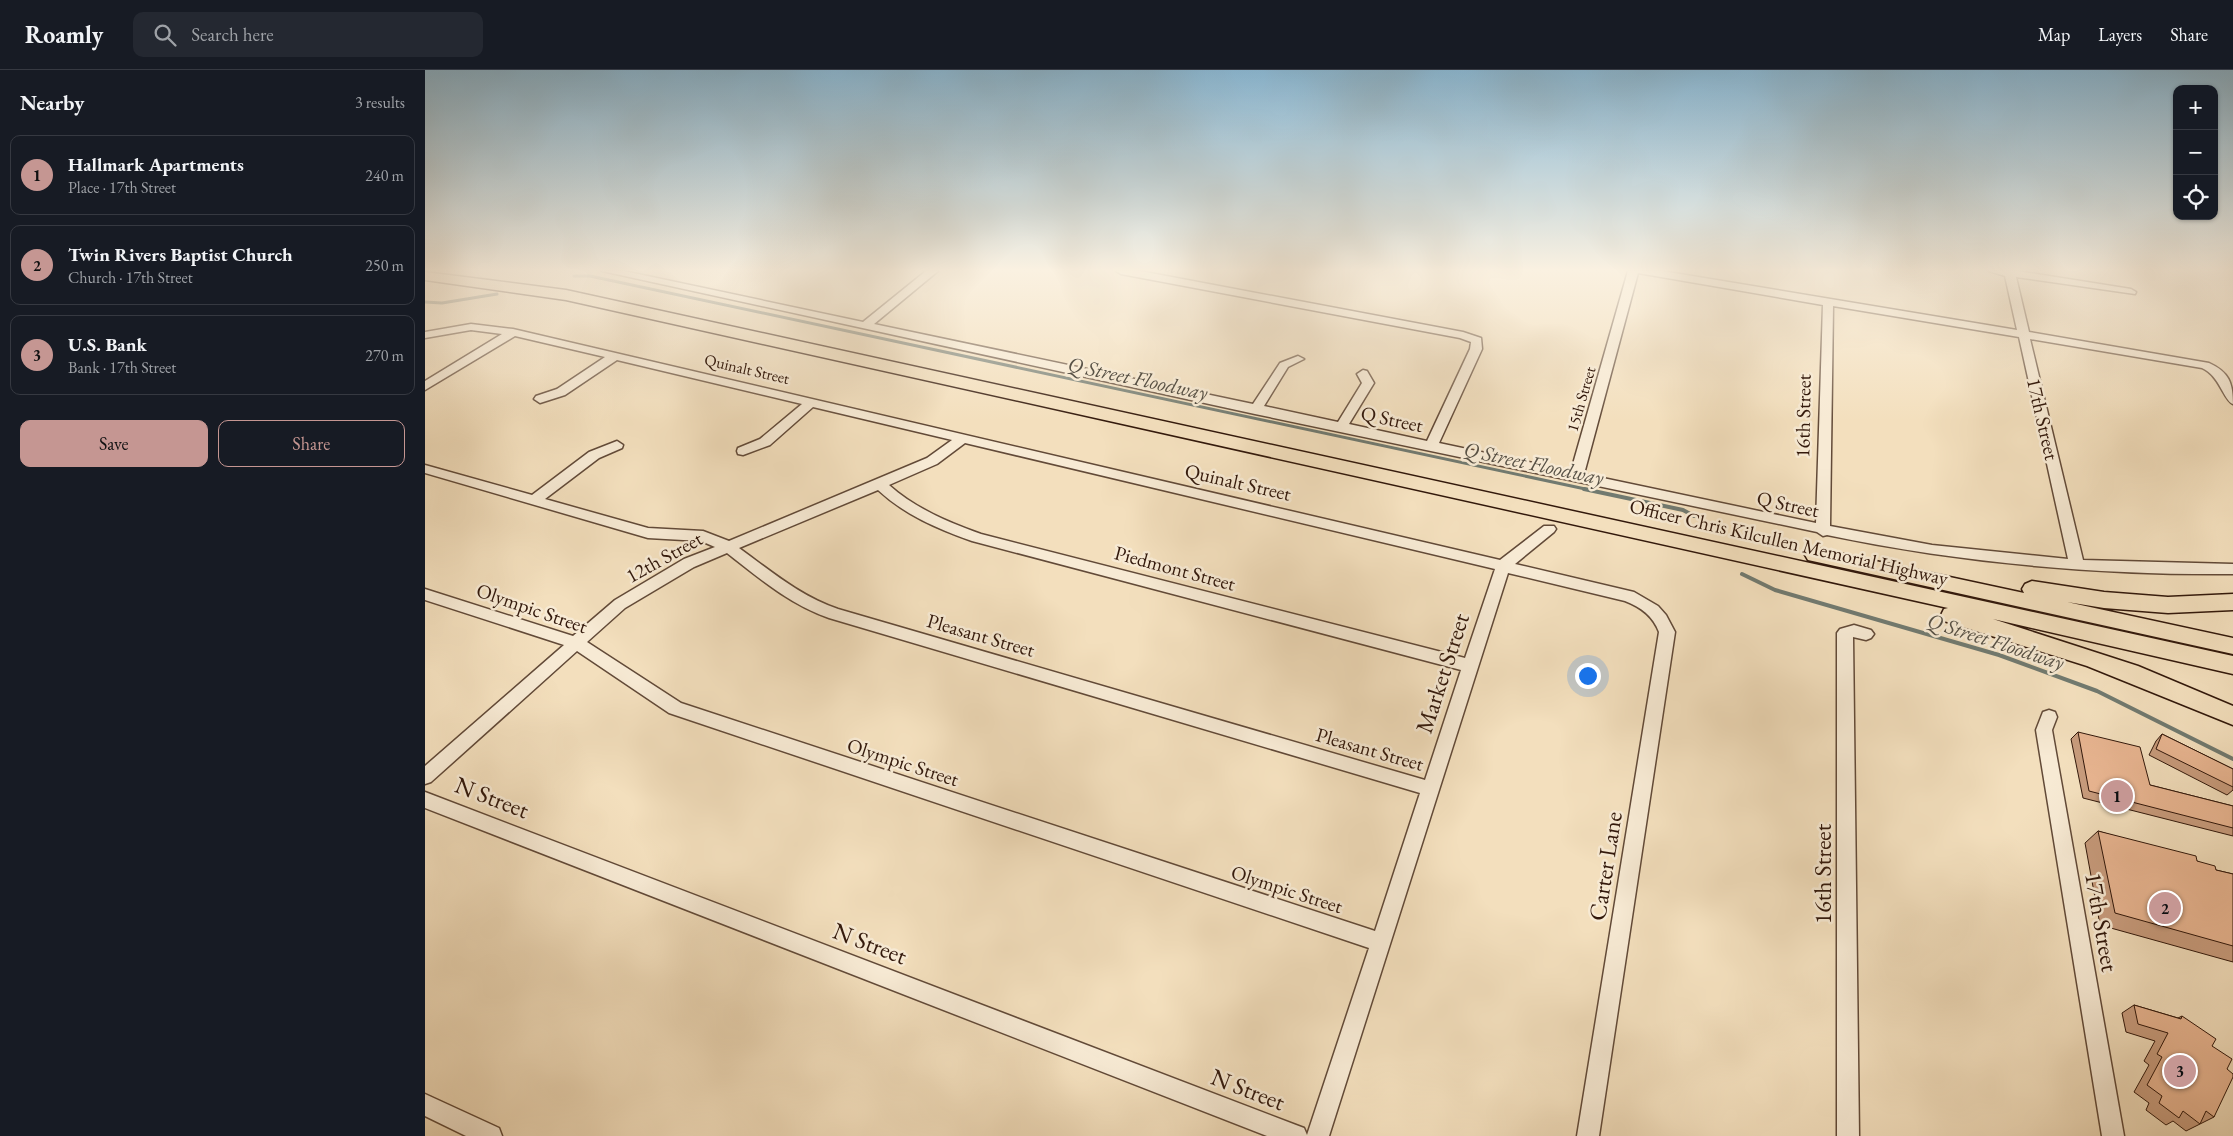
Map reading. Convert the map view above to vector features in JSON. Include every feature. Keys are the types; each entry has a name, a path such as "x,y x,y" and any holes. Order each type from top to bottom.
{"highway":[{"name":"Officer Chris Kilcullen Memorial Highway","path":"683,321 1809,569 2233,665"},
{"name":"Officer Chris Kilcullen Memorial Highway","path":"734,321 2233,646"},
{"path":"1830,559 1863,558 2031,589 2104,600 2168,605 2233,602"},
{"path":"1809,569 1855,589 1985,624 2117,667 2176,689 2233,716"}],"street":[{"name":"Q Street","path":"842,321 1823,531 1946,552 2077,566 2166,570 2233,569"},
{"path":"865,326 872,321"},
{"path":"1386,321 1463,335 1477,340 1476,349 1431,447"},
{"name":"15th Street","path":"1576,478 1620,321"},
{"name":"16th Street","path":"1823,531 1828,321"},
{"path":"1942,321 2205,365 2215,369 2220,374 2233,400"},
{"name":"17th Street","path":"2020,321 2077,566"},
{"name":"Quinalt Street","path":"425,335 471,327 513,332 1629,596 1652,608"},
{"path":"425,386 513,332"},
{"path":"540,399 561,392 615,356"},
{"path":"1255,410 1284,365 1298,359"},
{"name":"Q Street","path":"1341,428 1368,383 1363,374"},
{"name":"Quinalt Street","path":"743,451 765,442 812,402"},
{"name":"12th Street","path":"425,777 620,604 689,563 932,461 963,438"},
{"path":"534,500 594,455 617,445"},
{"name":"Pleasant Street","path":"425,469 648,532 703,536 727,546 792,595 811,606 834,614 1431,789"},
{"name":"Piedmont Street","path":"880,484 915,511 942,526 977,538 1471,666"},
{"path":"1503,566 1549,530"},
{"name":"Market Street","path":"1318,1136 1503,566"},
{"name":"Olympic Street","path":"425,594 576,643 591,651 649,694 675,708 1381,943"},
{"name":"Carter Lane","path":"1588,1136 1667,632 1662,619 1652,608"},
{"name":"16th Street","path":"1848,1136 1845,633 1854,631 1866,634"},
{"name":"17th Street","path":"2049,717 2044,730 2113,1136"},
{"name":"N Street","path":"425,800 1296,1136"},
{"path":"425,1104 491,1136"}],"building":[{"path":"2078,732 2140,747 2150,785 2233,806 2233,828 2089,791"},
{"path":"2162,734 2233,769 2233,787 2156,749"},
{"path":"2098,831 2196,856 2197,861 2215,866 2216,870 2233,874 2233,946 2115,913"},
{"path":"2134,1005 2181,1019 2182,1016 2216,1039 2212,1046 2232,1059 2227,1069 2233,1074 2233,1077 2214,1117 2206,1111 2200,1124 2183,1111 2179,1118 2159,1103 2162,1096 2147,1085 2162,1057 2157,1054 2168,1033 2138,1024"}],"waterway":[{"name":"Q Street Floodway","path":"799,321 1590,490"},
{"name":"Q Street Floodway","path":"1584,489 1683,510 1694,516"},
{"name":"Q Street Floodway","path":"1742,574 1775,590 1999,655 2097,691 2233,759"}],"place":[{"name":"Hallmark Apartments","path":"2117,796"},
{"name":"Twin Rivers Baptist Church","path":"2165,908"},
{"name":"U.S. Bank","path":"2180,1071"}]}
